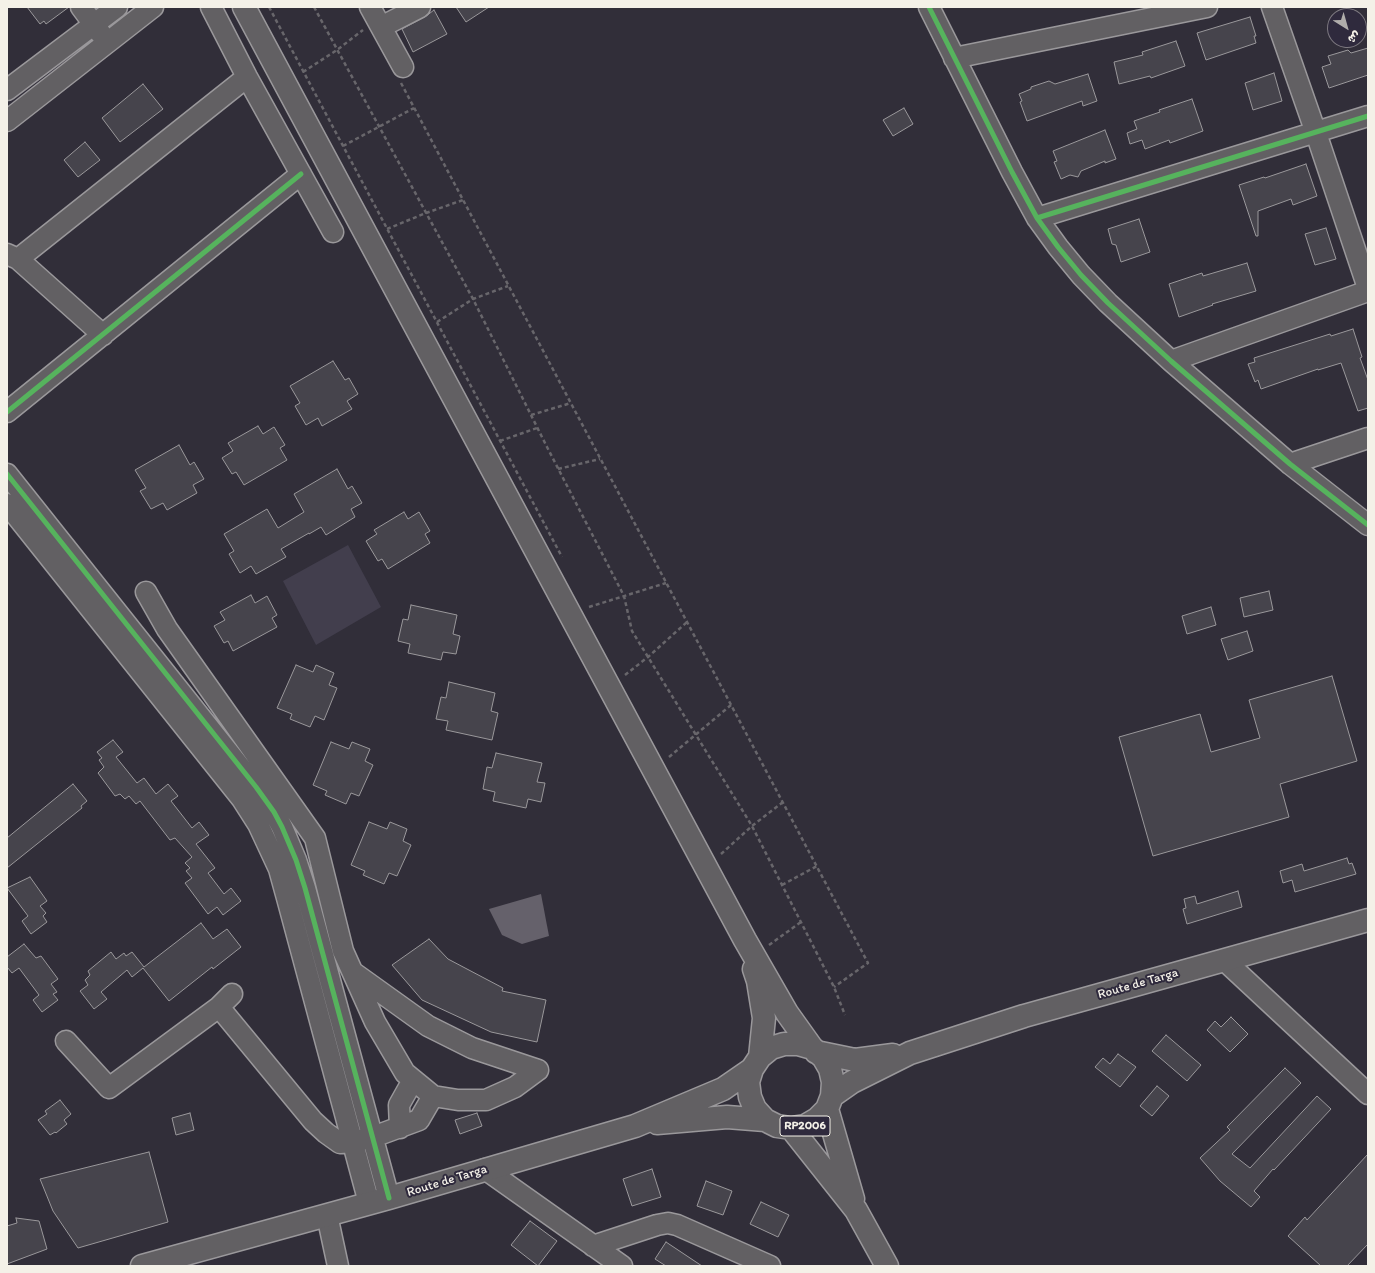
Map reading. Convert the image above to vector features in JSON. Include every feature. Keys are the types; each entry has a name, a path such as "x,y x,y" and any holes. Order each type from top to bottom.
{"main road":[{"path":"244,7 755,939 787,1013 814,1050 823,1057 830,1069 833,1082 829,1103 856,1210"},
{"name":"Route de Targa","path":"829,1103 852,1082 910,1053 1024,1016 1368,920"},
{"path":"755,939 758,981 764,1018 756,1063"},
{"name":"RP2006","path":"814,1050 798,1044 784,1044 771,1048 756,1063 748,1082 750,1097 755,1109 765,1120 777,1126 791,1128 805,1126 811,1123 817,1119 829,1103"},
{"name":"Route de Targa","path":"814,1050 855,1060 910,1053"},
{"name":"Route de Targa","path":"142,1266 327,1215 635,1126 722,1089 756,1063"},
{"name":"Route de Targa","path":"635,1126 727,1117 765,1120"},
{"path":"791,1128 856,1210 887,1266"}],"street":[{"path":"81,7 107,42"},
{"path":"7,90 116,7"},
{"path":"7,121 153,7"},
{"path":"210,7 333,232"},
{"path":"370,7 373,28 401,74"},
{"path":"373,28 420,7"},
{"path":"929,7 1012,172 1037,218 1081,275 1108,303 1171,361 1290,464 1368,525"},
{"path":"954,58 1207,7"},
{"path":"1272,7 1368,288"},
{"path":"103,335 13,256 247,77"},
{"path":"1037,218 1368,116"},
{"path":"7,412 301,174"},
{"path":"1171,361 1368,291"},
{"path":"1290,464 1368,438"},
{"path":"7,474 256,787 280,822 296,860 305,888 373,1138 379,1200"},
{"path":"7,504 242,799 258,824 278,869 285,891 353,1142 379,1200"},
{"path":"146,592 167,629 315,838 343,950 353,973 375,1022 405,1073 433,1096 458,1100 486,1100 515,1087 538,1070 472,1048 428,1026 353,973"},
{"path":"1224,960 1368,1094"},
{"path":"66,1041 109,1088 226,1001 313,1121 340,1143 373,1138 419,1120 433,1096"},
{"path":"400,1128 399,1105 413,1080"},
{"path":"485,1169 622,1266"},
{"path":"327,1215 338,1266"},
{"path":"593,1246 657,1225 668,1223 677,1225 770,1266"}],"path":[{"path":"269,7 563,559"},
{"path":"314,7 473,299 537,428 624,596 632,631 752,826 834,987 845,1014"},
{"path":"303,72 373,28"},
{"path":"401,74 414,108 868,963 834,987"},
{"path":"343,146 414,108"},
{"path":"387,229 463,200"},
{"path":"436,322 473,299 508,286"},
{"path":"531,415 571,403"},
{"path":"500,441 537,428"},
{"path":"558,469 600,459"},
{"path":"589,607 666,583"},
{"path":"585,600 592,614"},
{"path":"625,675 648,657 687,622"},
{"path":"621,668 628,682"},
{"path":"672,764 669,757 731,705"},
{"path":"717,847 721,854 752,826 783,802"},
{"path":"782,885 817,866"},
{"path":"769,946 801,922"},
{"path":"755,939 769,946 772,951"}],"shaded area":[{"path":"348,545 381,607 316,645 283,581"},
{"path":"541,894 549,936 522,944 502,935 489,909"}],"building":[{"path":"27,7 69,7 46,24 44,21 40,24"},
{"path":"456,7 489,7 466,22"},
{"path":"434,10 447,34 413,52 402,29 425,17"},
{"path":"1250,17 1256,36 1254,36 1256,43 1206,60 1197,33"},
{"path":"1176,41 1185,66 1151,78 1150,76 1119,84 1114,62 1143,55 1142,52"},
{"path":"1368,48 1368,75 1329,88 1322,67 1331,64 1328,56 1348,50 1351,53"},
{"path":"1274,73 1282,101 1253,110 1245,83"},
{"path":"1088,74 1097,101 1083,106 1082,101 1027,121 1020,102 1022,101 1019,94 1031,89 1031,87 1049,81 1055,84"},
{"path":"143,84 163,109 120,142 102,118"},
{"path":"1192,99 1203,131 1170,143 1169,140 1145,149 1142,140 1130,144 1127,133 1137,129 1134,121 1160,112 1159,110"},
{"path":"904,108 913,124 893,136 883,120"},
{"path":"1105,130 1116,159 1105,163 1105,161 1081,171 1078,177 1070,175 1061,179 1054,162 1057,161 1053,151"},
{"path":"85,142 100,160 78,177 64,160"},
{"path":"1306,164 1317,196 1293,205 1291,199 1258,211 1258,236 1256,236 1239,185"},
{"path":"1139,219 1150,252 1121,262 1116,245 1112,244 1108,229"},
{"path":"1326,228 1336,259 1315,265 1305,234"},
{"path":"1247,263 1256,291 1212,304 1213,305 1179,317 1169,284 1202,273 1203,276"},
{"path":"1353,329 1362,357 1360,358 1368,380 1368,408 1358,411 1341,363 1318,369 1261,389 1258,380 1255,382 1248,364 1255,362 1254,358 1330,334 1331,336"},
{"path":"333,361 345,380 349,378 358,394 347,401 352,409 322,426 318,418 306,425 295,406 300,403 290,386"},
{"path":"258,426 263,434 274,427 285,445 280,448 287,460 244,485 236,472 232,474 222,458 233,451 228,443"},
{"path":"179,445 190,465 194,462 204,479 193,485 197,493 167,510 163,503 151,509 140,491 146,488 135,470"},
{"path":"337,469 348,489 352,486 362,503 351,509 355,517 326,535 321,527 281,549 286,557 256,574 251,566 240,573 229,554 234,551 224,534 267,509 278,528 304,512 294,494"},
{"path":"404,512 408,519 419,512 430,531 425,534 430,543 388,569 382,559 378,561 366,541 377,534 374,530"},
{"path":"1269,591 1273,610 1244,617 1240,598"},
{"path":"251,595 255,603 267,596 277,615 272,618 277,627 233,651 228,641 224,643 214,626 225,620 220,612"},
{"path":"411,605 457,615 453,634 460,636 456,654 443,652 441,660 408,653 410,644 398,641 403,619 408,620"},
{"path":"1211,607 1216,625 1187,634 1182,616"},
{"path":"1247,631 1253,651 1228,660 1221,639"},
{"path":"296,665 313,672 316,665 334,673 329,685 337,688 324,720 315,716 310,727 290,719 292,714 277,708"},
{"path":"1332,676 1357,761 1280,784 1289,817 1153,856 1119,737 1200,714 1211,752 1260,738 1249,700"},
{"path":"449,682 495,693 491,711 498,713 492,740 446,730 448,721 436,719 441,697 446,698"},
{"path":"113,740 123,752 116,757 137,783 144,778 156,794 168,784 178,796 171,801 192,828 199,822 209,835 196,844 215,868 208,873 224,894 231,888 241,901 223,915 217,907 208,914 185,883 192,878 186,871 190,868 185,863 192,857 175,838 170,840 140,801 136,804 129,796 125,799 120,794 115,796 98,773 104,767 99,760 102,758 97,752"},
{"path":"331,742 349,749 352,742 370,749 365,761 373,765 359,796 351,793 346,804 325,795 327,791 313,785"},
{"path":"496,753 542,763 537,782 545,783 541,802 528,799 526,808 493,801 495,792 483,789 487,767 492,768"},
{"path":"73,784 87,801 81,806 82,808 7,868 7,838"},
{"path":"369,822 387,829 390,822 407,829 403,841 411,845 397,876 389,873 384,884 363,875 365,871 351,865"},
{"path":"1347,858 1349,864 1352,863 1356,874 1295,892 1292,880 1283,883 1280,871 1302,864 1304,871"},
{"path":"30,877 47,901 40,906 46,913 43,916 47,922 31,934 22,921 28,916 7,888"},
{"path":"1238,891 1242,907 1187,924 1183,909 1186,908 1184,899 1195,896 1197,904"},
{"path":"201,923 213,939 227,929 241,947 213,969 212,967 169,1001 143,968 132,977 127,970 101,992 107,999 94,1009 80,991 88,985 85,980 90,975 88,971 111,952 116,959 124,953 126,956 132,952 144,967"},
{"path":"429,939 448,959 503,988 502,991 546,1000 537,1042 491,1032 422,1000 392,965"},
{"path":"24,944 36,958 41,956 58,979 51,984 57,992 53,994 58,1000 42,1012 33,1000 39,995 19,968 12,973 7,967 7,957"},
{"path":"1231,1017 1248,1034 1230,1052 1207,1030 1215,1021 1221,1027"},
{"path":"1166,1035 1201,1065 1187,1081 1152,1051"},
{"path":"1118,1054 1136,1067 1120,1087 1095,1067 1103,1058 1110,1064"},
{"path":"1285,1068 1301,1083 1232,1154 1250,1168 1317,1096 1331,1109 1274,1170 1273,1169 1254,1191 1260,1197 1251,1207 1220,1181 1200,1158 1230,1130 1227,1127"},
{"path":"1157,1086 1169,1096 1152,1116 1140,1106"},
{"path":"60,1100 71,1114 64,1120 67,1124 56,1133 55,1132 50,1135 38,1120 47,1114 45,1111"},
{"path":"190,1113 194,1130 176,1135 172,1118"},
{"path":"477,1113 482,1126 460,1134 455,1120"},
{"path":"149,1152 168,1222 78,1248 53,1211 40,1179"},
{"path":"1368,1154 1368,1244 1347,1266 1321,1266 1288,1236 1305,1217 1307,1220"},
{"path":"652,1169 661,1197 632,1206 623,1179"},
{"path":"706,1181 732,1191 723,1215 697,1206"},
{"path":"761,1202 789,1215 778,1237 750,1224"},
{"path":"16,1218 39,1221 47,1249 7,1264 7,1226 17,1223"},
{"path":"530,1221 557,1241 538,1266 511,1245"},
{"path":"666,1242 702,1266 666,1266 655,1259"}],"cycle path":[{"path":"929,7 1012,172 1037,218 1081,275 1108,303 1171,361 1290,464 1368,525"},
{"path":"1037,218 1368,116"},
{"path":"7,412 301,174"},
{"path":"7,474 256,787 274,812 282,827 296,860 305,888 389,1198"}]}
